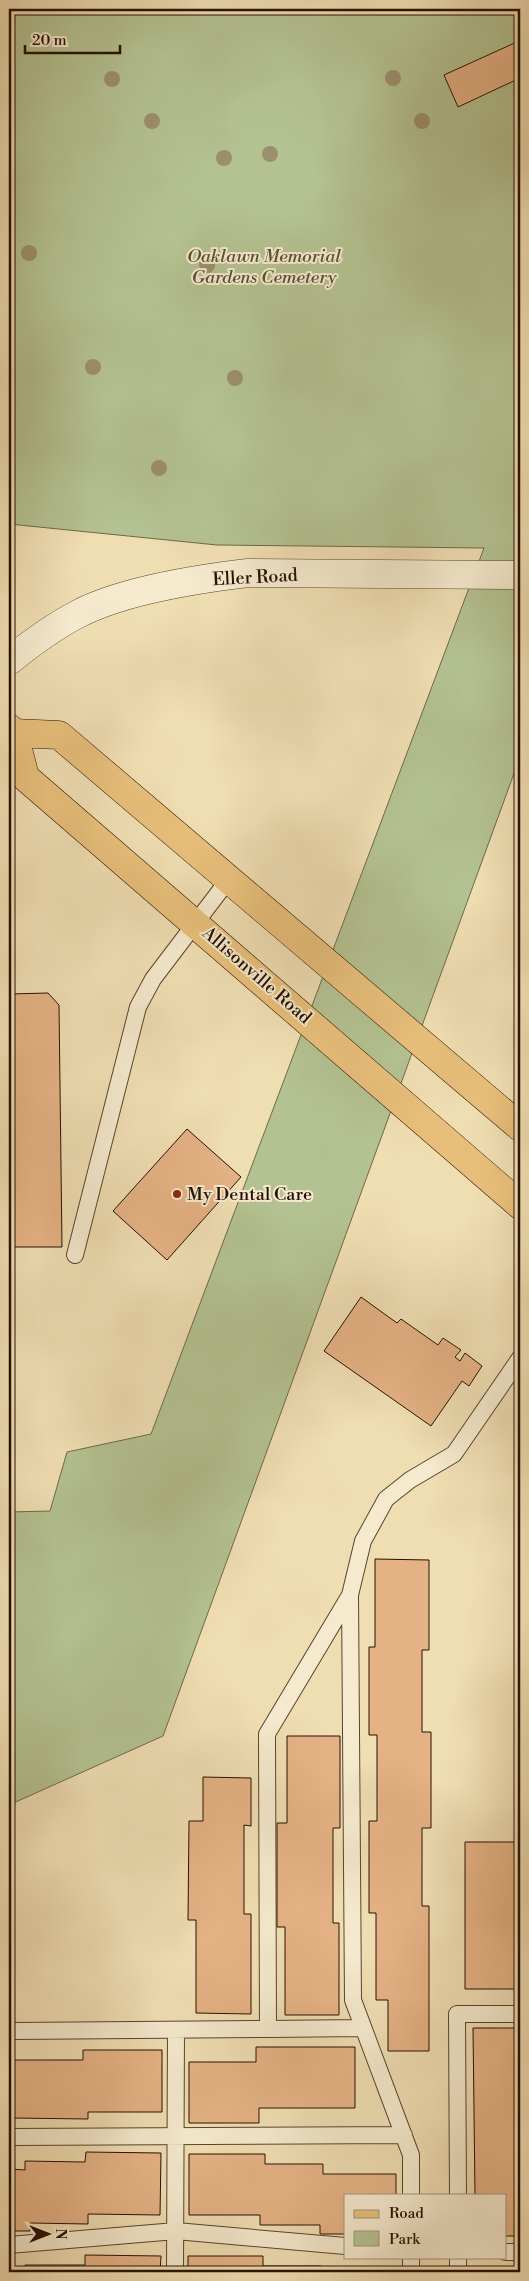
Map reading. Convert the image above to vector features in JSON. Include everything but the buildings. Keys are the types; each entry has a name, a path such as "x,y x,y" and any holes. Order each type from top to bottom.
{"main road":[{"name":"Allisonville Road","path":"520,1127 59,735 12,731 26,777 520,1205"}],"street":[{"name":"Eller Road","path":"9,661 54,628 96,606 149,591 219,576 248,573 520,575"}],"lane":[{"path":"75,1254 138,1007 153,979 229,879"},
{"path":"411,2194 411,2155 353,2000 350,1595 363,1541 386,1499 410,1480 454,1454 520,1358"},
{"path":"268,2029 267,1734 350,1595"},
{"path":"458,2194 457,2014 520,2014"},
{"path":"13,2031 364,2028"},
{"path":"176,2030 176,2272"},
{"path":"9,2137 404,2135"},
{"path":"9,2245 176,2231 344,2246"},
{"path":"506,2252 520,2252"},
{"path":"411,2258 411,2272"},
{"path":"458,2258 458,2272"}],"green space":[{"name":"Oaklawn Memorial Gardens Cemetery","path":"9,9 520,9 520,757 163,1736 9,1805 9,1512 50,1511 67,1452 151,1434 484,548 217,545 9,524"}],"place":[{"name":"My Dental Care","path":"177,1194"}]}
